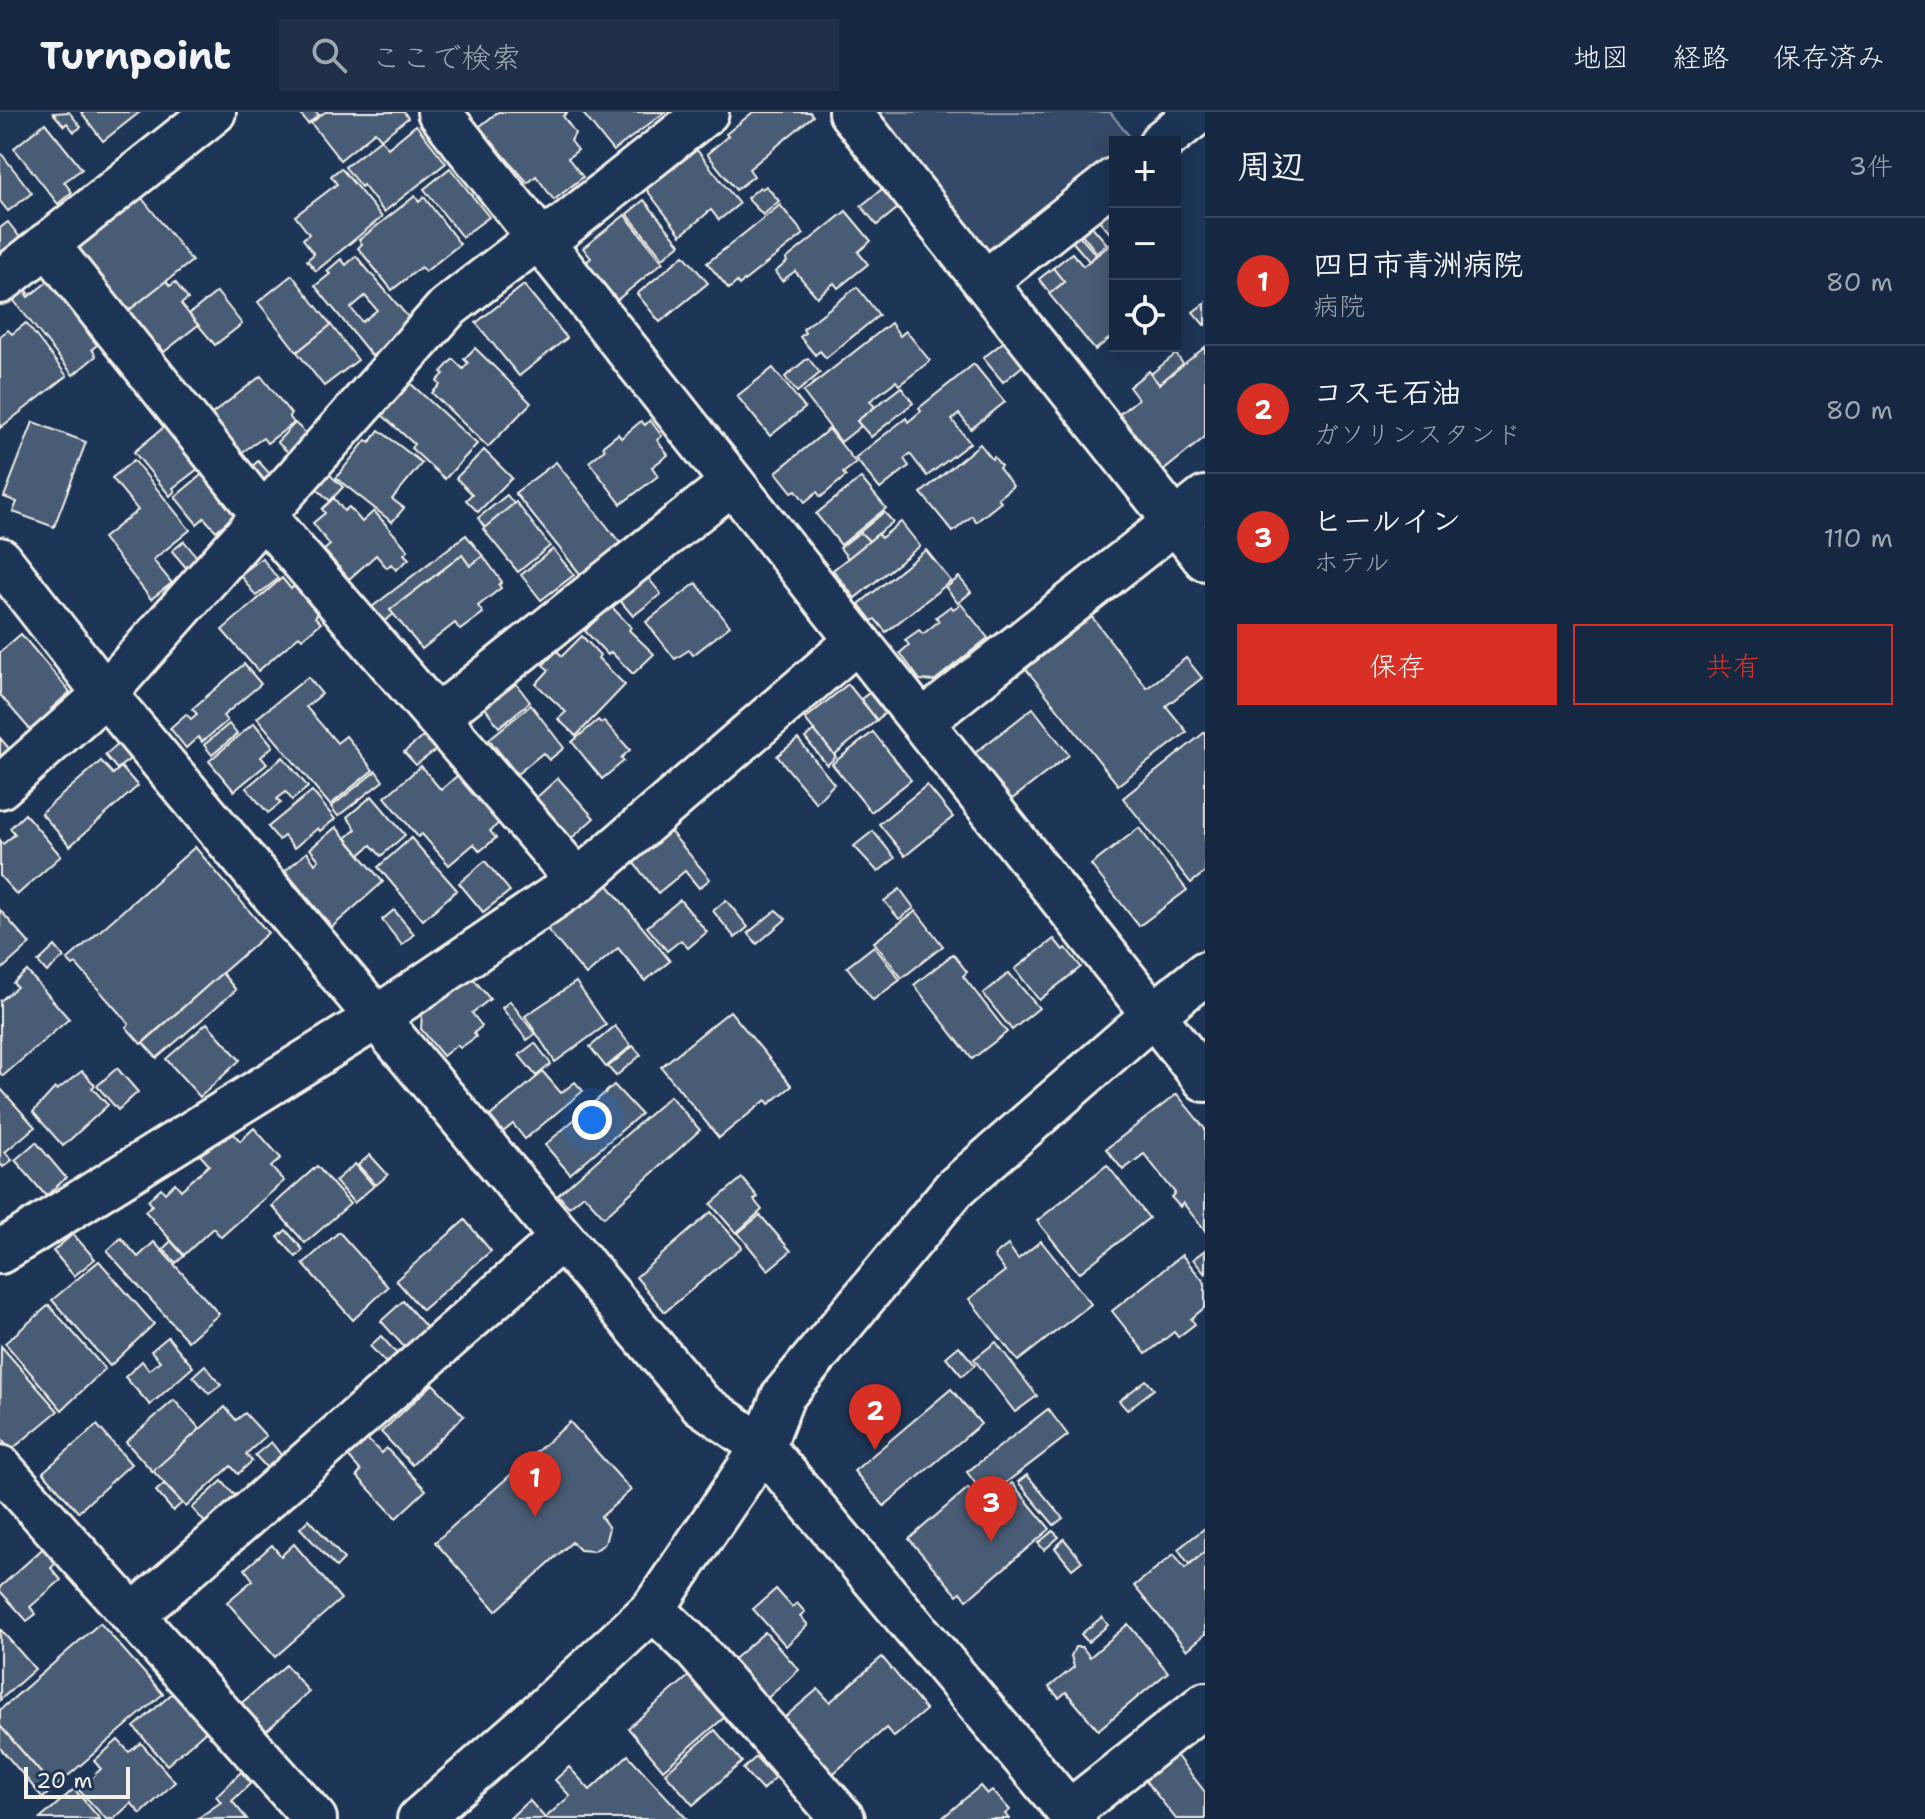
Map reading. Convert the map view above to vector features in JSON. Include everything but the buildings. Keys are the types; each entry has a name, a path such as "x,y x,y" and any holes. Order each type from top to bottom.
{"street":[{"path":"0,282 214,112"},
{"path":"439,112 1205,1080"},
{"path":"0,787 105,694 447,308 538,238 560,229 707,112"},
{"path":"850,112 985,282 1190,510 1205,559"},
{"path":"1169,136 1199,112"},
{"path":"985,282 1109,184"},
{"path":"47,244 263,515 578,881"},
{"path":"437,717 732,483"},
{"path":"923,721 1190,510"},
{"path":"0,559 105,694 701,1404 763,1447 1072,1816 1205,1704"},
{"path":"0,1252 376,1018 578,881 857,641"},
{"path":"419,1819 653,1609 763,1447 783,1396 954,1189 1205,973"},
{"path":"134,1615 561,1239"},
{"path":"0,1467 315,1819"},
{"path":"653,1609 693,1647 843,1819"}],"shaded area":[{"path":"870,112 1110,112 1129,136 1109,136 1109,163 995,251 978,251"}],"place":[{"name":"コスモ石油","path":"875,1450"},
{"name":"四日市青洲病院","path":"535,1517"},
{"name":"ヒールイン","path":"991,1542"}]}
